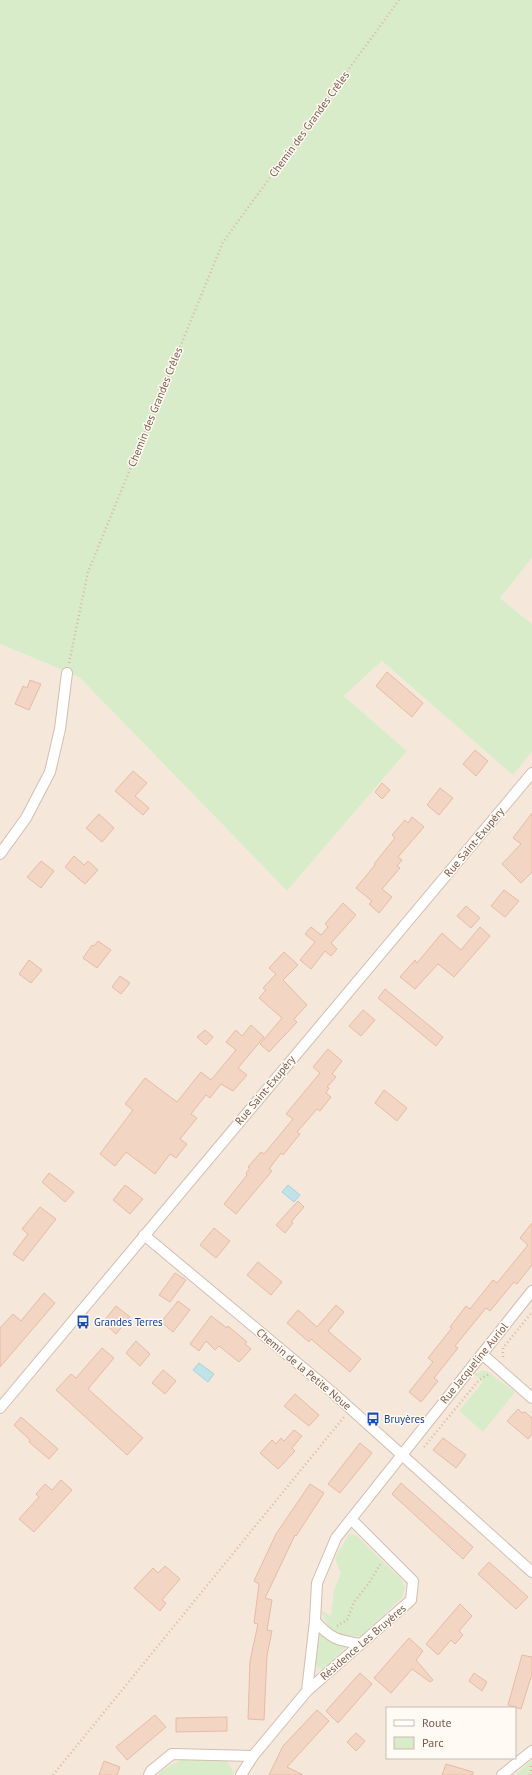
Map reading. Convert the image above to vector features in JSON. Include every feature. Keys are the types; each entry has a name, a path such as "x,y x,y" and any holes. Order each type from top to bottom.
{"street":[{"path":"0,854 26,818 50,772 60,730 67,673"},
{"name":"Rue Saint-Exupéry","path":"0,1408 532,773"},
{"name":"Chemin de la Petite Noue","path":"144,1235 350,1409 532,1572"},
{"name":"Rue Jacqueline Auriol","path":"402,1455 532,1291"},
{"path":"482,1354 532,1398"},
{"name":"Résidence Les Bruyères","path":"307,1691 315,1620 317,1583 336,1538 402,1455"},
{"name":"Résidence Les Bruyères","path":"241,1775 253,1756 307,1691 411,1600 413,1581 351,1519"},
{"path":"315,1620 327,1634 339,1640 360,1644"},
{"path":"502,1775 532,1750"},
{"path":"149,1775 151,1771 172,1754 253,1756"}],"path":[{"name":"Chemin des Grandes Crêles","path":"67,673 88,572 223,242 399,0"},
{"path":"411,1463 479,1380 498,1368 503,1361 503,1348 532,1312"},
{"path":"53,1775 350,1409"},
{"path":"336,1626 347,1620 354,1602 369,1583 386,1554"}],"shaded area":[{"path":"532,558 532,624 500,598"},
{"path":"0,644 79,677 287,891 407,751 344,696 382,661 513,774 532,752 532,1775 0,1775"}],"green space":[{"path":"0,0 532,0 532,558 500,598 532,624 532,752 513,775 382,661 344,696 407,751 287,891 79,677 0,644"},
{"path":"487,1371 515,1392 483,1432 459,1411 483,1382 474,1374"},
{"path":"349,1534 356,1535 401,1579 405,1588 402,1597 362,1636 341,1635 331,1629 327,1624 321,1610 331,1616 334,1590 341,1573 335,1558"},
{"path":"319,1633 335,1644 346,1646 324,1670 317,1667 315,1661"},
{"path":"181,1760 227,1761 234,1773 232,1775 158,1775 163,1770"},
{"path":"532,1760 532,1775 515,1775"}],"water":[{"path":"288,1185 300,1195 294,1202 282,1192"},
{"path":"199,1363 214,1374 208,1382 193,1370"}],"building":[{"path":"387,672 423,703 412,717 376,686"},
{"path":"30,680 41,684 29,710 15,704 23,686 27,688"},
{"path":"475,750 488,761 476,776 463,764"},
{"path":"133,771 147,783 135,796 149,808 143,815 115,791"},
{"path":"382,783 390,790 382,799 375,792"},
{"path":"440,788 453,798 439,815 427,805"},
{"path":"532,813 532,872 521,883 502,864 521,844 513,838"},
{"path":"99,814 114,828 102,842 86,828"},
{"path":"412,817 424,827 398,857 402,860 397,866 400,868 382,889 392,897 379,913 369,904 372,901 356,888 395,838 392,835 405,820 408,823"},
{"path":"74,856 84,865 88,861 98,870 85,884 65,867"},
{"path":"41,861 54,871 41,888 27,877"},
{"path":"504,890 519,901 505,917 491,906"},
{"path":"343,903 356,915 331,943 337,949 331,956 325,951 311,969 300,960 315,942 305,934 311,927 321,935 328,927 325,924"},
{"path":"466,906 480,918 471,928 457,916"},
{"path":"480,927 490,936 454,977 438,964 415,989 400,977 415,960 417,963 442,933 461,950"},
{"path":"98,941 111,950 97,968 83,958 92,945 94,946"},
{"path":"284,952 298,965 283,980 307,1005 294,1019 297,1022 269,1052 260,1044 282,1018 259,998 266,990 263,988 276,974 269,968"},
{"path":"29,960 42,970 31,983 19,974"},
{"path":"120,976 130,983 121,994 112,987"},
{"path":"385,989 443,1037 436,1046 378,998"},
{"path":"363,1010 375,1020 361,1036 349,1026"},
{"path":"251,1025 264,1037 238,1068 247,1075 233,1091 221,1084 210,1098 206,1095 191,1114 197,1118 180,1139 187,1144 176,1158 170,1154 155,1174 126,1152 115,1166 100,1154 133,1110 125,1104 145,1078 177,1102 201,1072 211,1080 236,1050 226,1042 236,1030 242,1036"},
{"path":"205,1030 213,1037 206,1045 197,1037"},
{"path":"328,1049 342,1061 332,1074 336,1077 327,1087 329,1088 326,1093 331,1097 320,1111 317,1109 297,1132 300,1134 283,1155 281,1153 269,1169 272,1171 236,1214 224,1204 247,1175 246,1173 250,1168 248,1167 261,1152 264,1154 293,1119 286,1114 320,1073 313,1067"},
{"path":"384,1090 407,1108 397,1121 375,1103"},
{"path":"49,1173 74,1192 65,1202 42,1182"},
{"path":"125,1185 143,1199 130,1214 113,1200"},
{"path":"298,1201 304,1207 291,1222 293,1223 285,1233 276,1225"},
{"path":"40,1207 56,1219 23,1261 13,1254 28,1234 22,1229"},
{"path":"532,1223 532,1265 517,1284 514,1282 490,1311 486,1308 455,1346 458,1348 434,1378 438,1381 421,1402 409,1392 433,1362 428,1358 452,1328 450,1327 466,1306 470,1309 493,1280 497,1283 528,1245 520,1238"},
{"path":"214,1228 230,1241 216,1258 200,1245"},
{"path":"258,1262 282,1282 271,1295 247,1275"},
{"path":"175,1273 186,1280 170,1302 159,1295"},
{"path":"44,1293 55,1303 0,1367 0,1328 13,1314 21,1321"},
{"path":"178,1301 190,1310 173,1332 161,1322"},
{"path":"336,1305 344,1312 328,1331 361,1359 350,1372 311,1339 309,1342 287,1323 298,1310 317,1327"},
{"path":"116,1306 130,1317 116,1334 103,1322"},
{"path":"211,1316 227,1328 228,1326 247,1342 245,1344 251,1349 239,1362 219,1346 215,1350 206,1341 199,1351 190,1344"},
{"path":"136,1341 150,1354 140,1366 126,1353"},
{"path":"102,1348 114,1358 88,1389 143,1438 127,1455 56,1390 71,1374 76,1378"},
{"path":"163,1370 176,1381 165,1394 152,1383"},
{"path":"295,1394 319,1415 309,1426 284,1406"},
{"path":"518,1409 522,1413 525,1412 532,1418 532,1434 528,1439 507,1421"},
{"path":"21,1417 58,1449 49,1459 29,1442 30,1440 14,1425"},
{"path":"294,1430 302,1436 292,1448 295,1451 278,1469 260,1453 272,1440 276,1444 281,1438 284,1441"},
{"path":"443,1438 466,1455 456,1468 433,1450"},
{"path":"360,1443 372,1453 340,1493 328,1484"},
{"path":"61,1480 72,1490 34,1532 19,1519 39,1497 36,1494 45,1484 52,1490"},
{"path":"401,1483 473,1547 463,1559 392,1494"},
{"path":"310,1484 324,1493 296,1536 295,1535 265,1598 272,1600 267,1630 272,1631 267,1655 264,1720 248,1719 250,1661 258,1624 254,1623 259,1584 254,1581 276,1534"},
{"path":"489,1562 528,1597 516,1609 478,1574"},
{"path":"165,1566 180,1579 162,1600 166,1603 160,1611 134,1588 153,1568 158,1573"},
{"path":"460,1604 472,1616 459,1631 463,1635 455,1644 451,1640 438,1655 426,1644"},
{"path":"409,1638 423,1651 416,1660 433,1680 430,1682 412,1669 391,1693 374,1678"},
{"path":"522,1655 532,1657 532,1674 521,1709 508,1705"},
{"path":"360,1673 372,1684 338,1723 326,1711"},
{"path":"474,1673 487,1682 482,1691 469,1681"},
{"path":"317,1710 329,1721 287,1767 303,1775 269,1775 283,1746"},
{"path":"155,1715 166,1727 127,1760 116,1747"},
{"path":"227,1717 227,1731 176,1732 176,1718"},
{"path":"356,1733 365,1741 356,1751 347,1742"},
{"path":"104,1761 120,1767 117,1775 99,1775"},
{"path":"446,1764 473,1772 473,1775 442,1775"}],"place":[{"name":"Grandes Terres","path":"83,1322"},
{"name":"Bruyères","path":"373,1419"}]}
